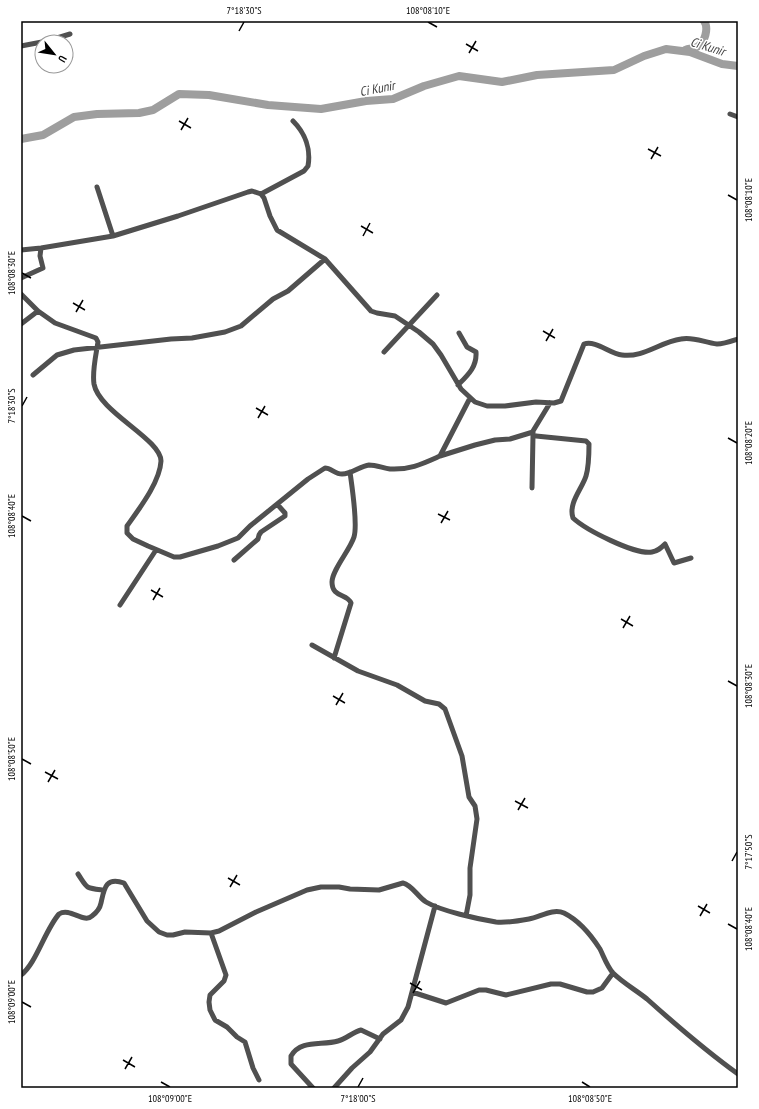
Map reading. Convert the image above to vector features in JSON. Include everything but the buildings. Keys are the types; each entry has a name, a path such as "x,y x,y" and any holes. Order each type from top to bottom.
{"street":[{"path":"21,46 34,44"},
{"path":"730,114 738,117"},
{"path":"261,194 304,171 308,166 307,142 300,128 293,121"},
{"path":"97,187 113,236"},
{"path":"21,250 113,236 248,192 252,191 261,194 277,230 324,259 371,311 377,314 395,316 409,324 432,344 448,366 458,385 470,398 475,402 488,406 505,406 536,402 558,402 563,398 584,344 588,343 595,345 625,356 643,353 669,341 682,338 693,338 718,344 738,339"},
{"path":"21,278 43,268 40,256 41,248"},
{"path":"32,375 57,355 74,350 192,338 225,332 241,326 273,299 288,291 324,259"},
{"path":"21,294 38,311 55,323 93,336 98,342 94,376 94,385 98,394 116,414 155,448 161,460 158,474 127,526 127,533 134,539 170,557 180,557 231,542 238,538 250,526 308,479 325,468 342,474 369,465 400,470 412,468 440,456 475,445 495,440 510,439 533,433 544,437 589,443 586,474 573,507 572,516 575,520 593,531 632,549 654,552 665,544 674,563 691,558"},
{"path":"384,352 437,295"},
{"path":"21,324 38,311"},
{"path":"458,385 473,368 476,357 476,352 467,346 459,333"},
{"path":"440,456 470,398"},
{"path":"532,488 533,433 550,403"},
{"path":"334,658 350,603 348,599 339,596 334,591 332,582 333,574 342,561 354,537 355,524 350,472"},
{"path":"234,560 258,539 261,532 284,516 285,513 277,504"},
{"path":"120,605 156,550"},
{"path":"312,645 358,671 397,685 425,701 439,704 445,709 462,756 469,797 475,806 477,819 470,868 470,895 466,916"},
{"path":"78,874 85,886 103,890"},
{"path":"21,975 30,966 46,934 59,914 66,912 89,918 97,911 103,890 113,881 124,883 128,887 147,922 159,932 167,935 184,932 211,933 219,931 256,912 307,890 321,887 379,890 403,883 409,886 420,897 435,906 466,916 498,922 530,919 554,911 560,911 579,924 588,934 599,948 614,973 638,991 715,1057 738,1074"},
{"path":"334,1088 352,1068 370,1052 383,1034 401,1020 408,1007 435,906"},
{"path":"211,933 226,975 224,981 210,995 208,1002 210,1010 215,1020 227,1027 237,1037 245,1042 253,1068 259,1080"},
{"path":"412,992 446,1003 479,990 486,990 506,995 551,984 560,984 586,992 593,992 602,988 614,973"},
{"path":"313,1088 291,1064 291,1056 299,1047 340,1041 361,1030 380,1039"}],"waterway":[{"path":"685,50 697,47 704,39 706,31 704,21"},
{"name":"Ci Kunir","path":"21,139 43,135 74,117 97,114 139,113 153,110 179,94 209,95 268,105 321,109 366,101 393,99 424,86 459,76 502,82 537,75 614,70 644,56 666,49 690,52 722,64 738,66"}]}
